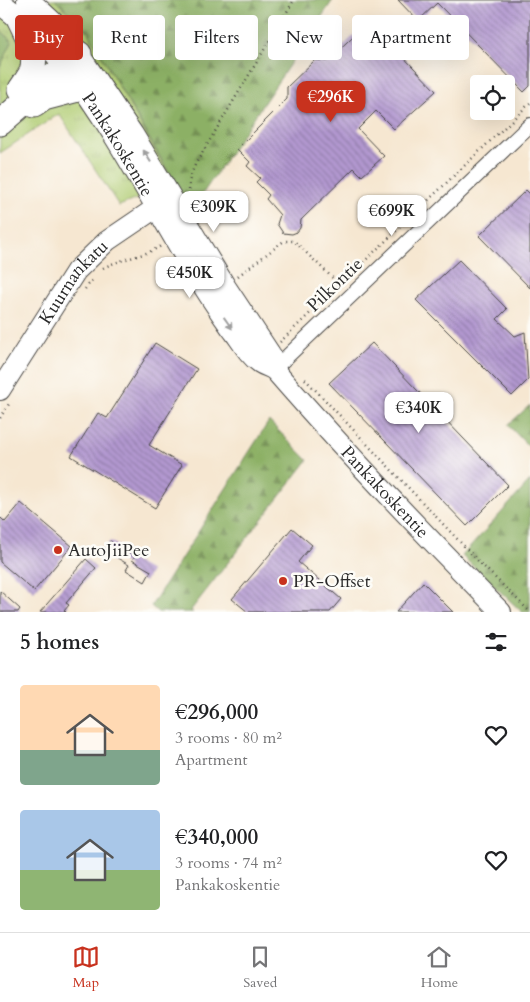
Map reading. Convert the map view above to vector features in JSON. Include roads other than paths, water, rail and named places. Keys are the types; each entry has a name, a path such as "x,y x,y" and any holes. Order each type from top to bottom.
{"highway":[{"path":"2,117 32,72 33,56 29,39 16,6"},
{"path":"21,89 62,60"},
{"path":"2,117 64,60"},
{"path":"2,117 20,116 44,98 82,88"}],"main road":[{"name":"Pankakoskentie","path":"16,6 36,15"},
{"name":"Pankakoskentie","path":"71,60 82,88 130,162 173,201 175,239 209,296 250,353 260,363 281,362"},
{"name":"Pankakoskentie","path":"73,60 133,134 231,295 271,354 281,362 324,427 501,612"},
{"name":"Kuurnankatu","path":"5,396 76,271 107,242 173,201"}],"street":[{"name":"Pilkontie","path":"281,362 530,125"}],"place":[{"name":"AutoJiiPee","path":"58,550"},
{"name":"PR-Offset","path":"283,581"}]}
